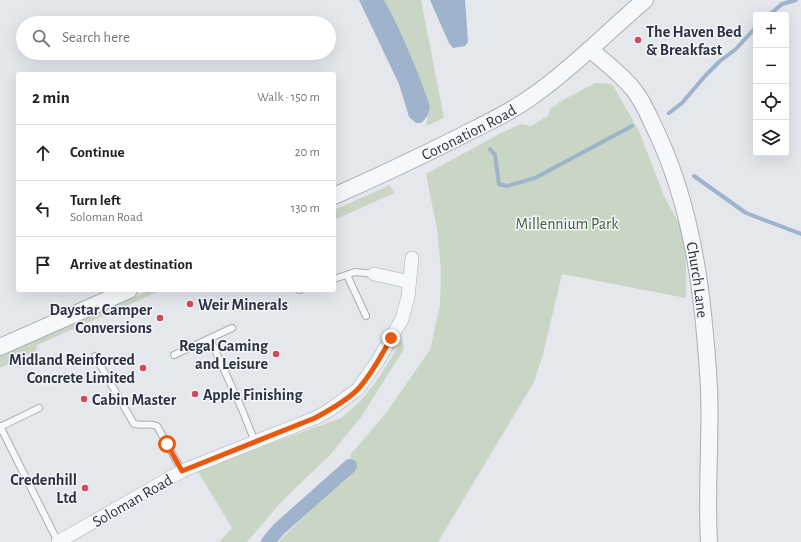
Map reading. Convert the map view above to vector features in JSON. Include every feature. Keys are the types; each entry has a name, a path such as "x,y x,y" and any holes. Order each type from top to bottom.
{"street":[{"name":"Coronation Road","path":"336,195 389,171 503,114 533,96 552,82 645,0"},
{"name":"Church Lane","path":"590,49 635,91 644,105 671,165 684,204 695,253 703,318 709,389 709,542"},
{"name":"Soloman Road","path":"58,542 182,471 315,418 328,411 358,389 379,359 402,319 408,297 412,258"},
{"path":"374,274 410,282"},
{"path":"0,347 124,292"}],"lane":[{"path":"336,278 355,272 374,274"},
{"path":"347,275 366,316"},
{"path":"174,355 232,328"},
{"path":"210,339 255,442"},
{"path":"95,356 134,424 140,426 151,424 157,426 182,471"},
{"path":"39,408 0,427 58,542"}],"green space":[{"path":"384,0 421,0 444,118 426,126 430,106 409,52"},
{"name":"Millennium Park","path":"595,83 612,84 639,131 664,196 681,227 686,254 686,298 562,274 543,354 534,382 438,542 278,542 349,473 351,454 386,413 430,350 440,305 441,269 437,229 426,174 503,132 521,124 531,126 548,116 550,109 563,100"},
{"path":"390,185 394,193 336,219 336,209"},
{"path":"145,292 157,292 37,345 36,351 0,368 0,356"},
{"path":"402,340 404,349 361,417 330,455 283,500 247,542 219,542 232,528 197,470 341,418 368,392 382,373"}],"water":[{"path":"359,0 384,0 391,13 409,52 430,106 425,120 421,123 416,123 409,117 399,84"},
{"path":"430,0 465,0 468,42 465,46 453,48 449,43"}],"waterway":[{"path":"773,12 782,4 796,0"},
{"path":"669,113 682,103 705,76 720,61 736,49 753,30"},
{"path":"490,149 495,155 499,184 507,186 535,178 632,126"},
{"path":"694,176 746,213 801,234"},
{"path":"268,542 279,529 350,466"}],"place":[{"name":"The Haven Bed & Breakfast","path":"638,40"},
{"name":"Weir Minerals","path":"190,304"},
{"name":"Daystar Camper Conversions","path":"160,318"},
{"name":"Regal Gaming and Leisure","path":"276,354"},
{"name":"Midland Reinforced Concrete Limited","path":"143,368"},
{"name":"Apple Finishing","path":"195,394"},
{"name":"Cabin Master","path":"84,399"},
{"name":"Credenhill Ltd","path":"85,488"}],"route":[{"path":"167,444 182,471 315,418 328,411 358,389 379,359 391,338"}]}
